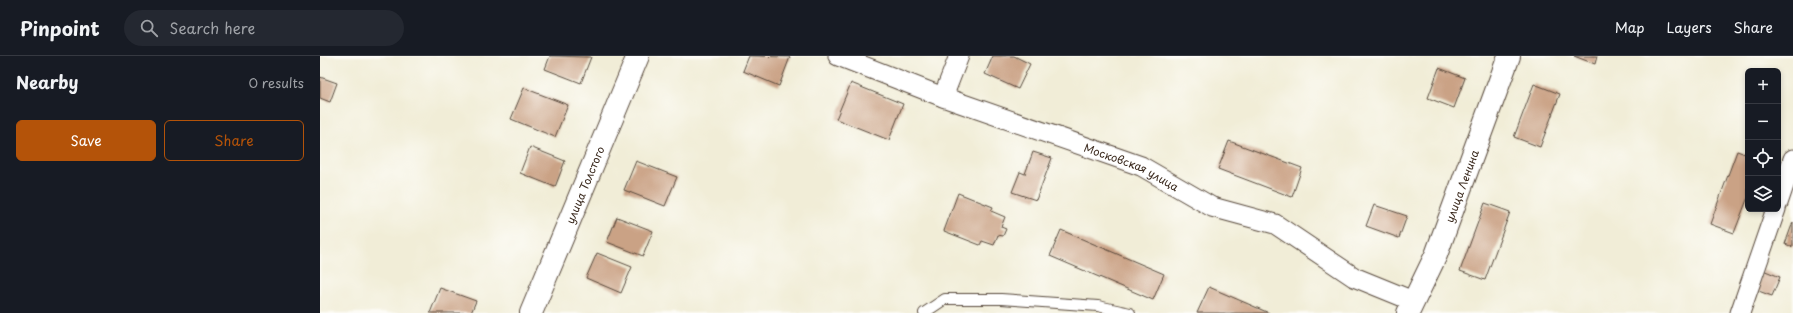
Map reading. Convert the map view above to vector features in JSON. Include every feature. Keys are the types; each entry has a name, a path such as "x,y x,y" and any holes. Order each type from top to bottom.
{"street":[{"name":"улица Толстого","path":"531,313 638,56"},
{"name":"Московская улица","path":"838,56 943,97 1141,166 1212,207 1275,224 1354,277 1408,309"},
{"path":"943,97 959,56"},
{"name":"улица Ленина","path":"1408,309 1436,255 1509,56"},
{"path":"1781,194 1793,159"},
{"path":"1740,313 1775,212"}],"lane":[{"path":"924,313 945,299 1001,299 1098,306 1130,313"}],"building":[{"path":"550,56 591,57 581,83 545,69"},
{"path":"749,56 790,57 779,86 743,71"},
{"path":"993,56 1014,56 1030,64 1018,89 985,74"},
{"path":"1574,56 1597,56 1595,64"},
{"path":"1439,68 1465,78 1454,108 1428,98"},
{"path":"320,77 337,83 330,102 320,98"},
{"path":"851,83 903,104 889,140 836,119"},
{"path":"1534,84 1560,94 1540,147 1514,137"},
{"path":"524,88 568,105 555,137 511,119"},
{"path":"1229,141 1302,168 1292,197 1218,169"},
{"path":"530,147 565,161 555,187 520,173"},
{"path":"1737,151 1745,154 1745,205 1734,233 1710,224"},
{"path":"1033,152 1052,158 1036,200 1012,192 1020,172 1025,174"},
{"path":"636,161 677,177 665,206 624,190"},
{"path":"958,193 993,207 991,211 1005,217 1001,227 1006,229 1003,236 998,235 994,245 982,241 980,245 944,231"},
{"path":"1485,203 1510,212 1485,280 1460,271"},
{"path":"1374,205 1407,216 1399,238 1366,226"},
{"path":"617,217 653,231 643,256 607,242"},
{"path":"1793,222 1793,247 1785,244"},
{"path":"1061,230 1164,274 1153,300 1050,256"},
{"path":"597,253 632,267 621,293 586,278"},
{"path":"1763,270 1780,277 1772,296 1756,290"},
{"path":"1209,287 1269,313 1197,313"},
{"path":"440,288 476,301 471,313 430,313"}]}
